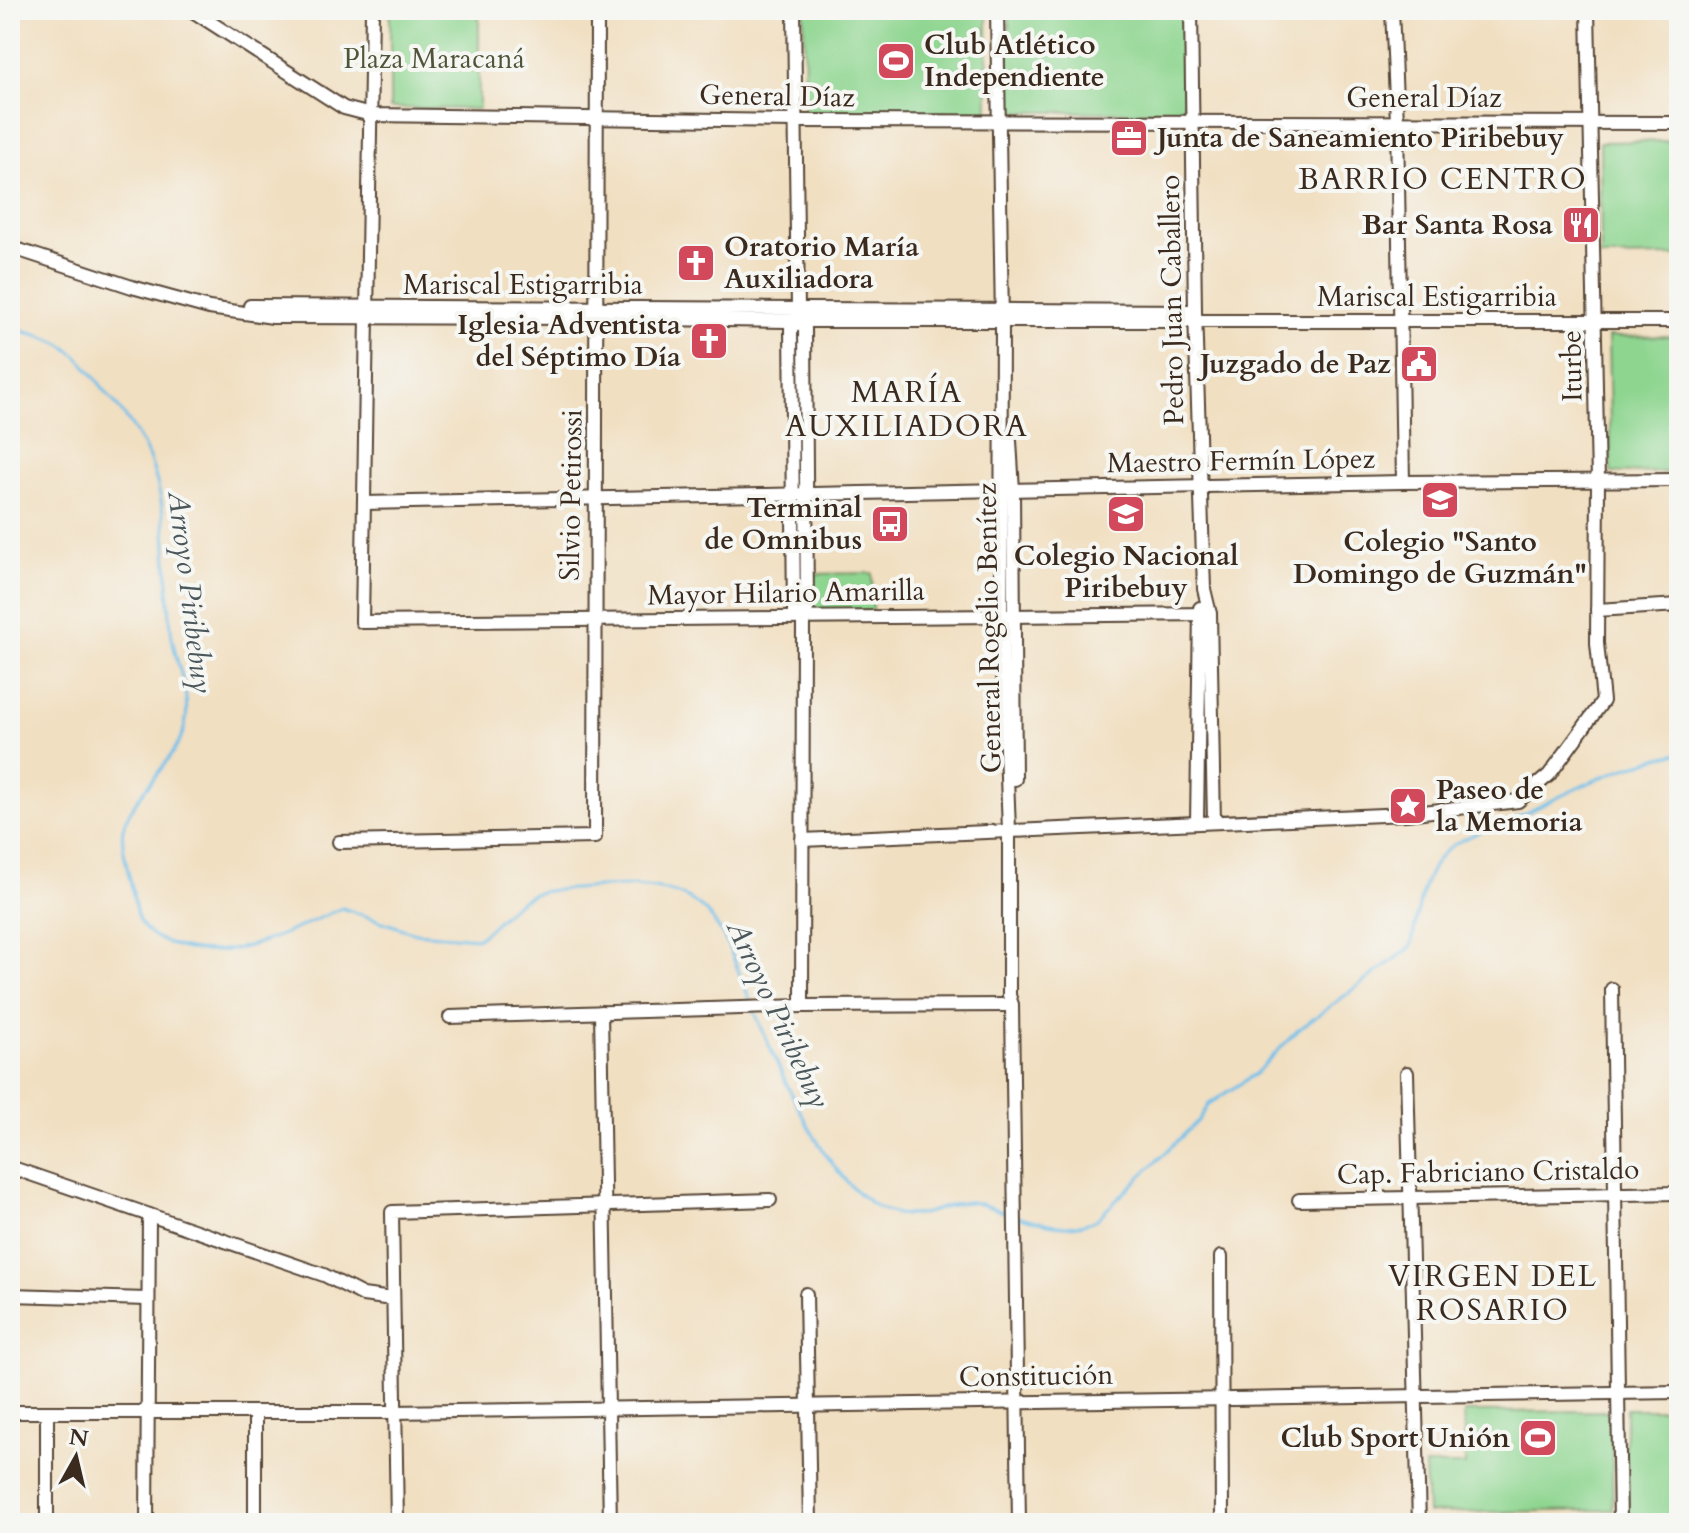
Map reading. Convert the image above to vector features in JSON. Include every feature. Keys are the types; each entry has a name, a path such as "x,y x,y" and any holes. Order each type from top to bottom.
{"street":[{"name":"General Díaz","path":"191,10 344,108 371,115 796,121 1679,123"},
{"path":"364,503 372,10"},
{"name":"Silvio Petirossi","path":"339,842 595,837 597,10"},
{"path":"794,10 798,316 805,328 799,494 807,609 803,617 802,1006"},
{"name":"General Rogelio Benítez","path":"997,10 1002,122"},
{"name":"General Rogelio Benítez","path":"1003,10 1007,614 1013,831 1009,995 1012,1005 1019,1523"},
{"name":"Pedro Juan Caballero","path":"1191,10 1195,316 1204,614"},
{"path":"1392,10 1403,482"},
{"name":"Iturbe","path":"802,840 1406,814 1518,801 1549,775 1603,701 1597,610 1598,481 1588,10"},
{"name":"Mariscal Estigarribia","path":"10,247 132,287 209,308 273,317 368,313 597,313 1195,316 1399,322 1679,321"},
{"name":"Maestro Fermín López","path":"364,503 1403,482 1679,480"},
{"name":"Mayor Hilario Amarilla","path":"364,503 362,622 1204,614"},
{"path":"1597,610 1679,605"},
{"path":"1204,614 1214,822"},
{"path":"1197,823 1204,614"},
{"path":"1612,989 1620,1523"},
{"path":"450,1017 802,1006 1012,1005"},
{"path":"601,1012 610,1523"},
{"path":"1407,1073 1419,1523"},
{"path":"10,1167 324,1275 363,1295 392,1299"},
{"name":"Cap. Fabriciano Cristaldo","path":"1299,1200 1679,1193"},
{"path":"397,1523 392,1212 770,1200"},
{"path":"147,1523 149,1215"},
{"path":"1221,1257 1222,1523"},
{"path":"806,1294 810,1523"},
{"path":"10,1295 148,1299"},
{"name":"Constitución","path":"10,1412 608,1410 807,1404 1679,1392"},
{"path":"47,1412 47,1523"},
{"path":"255,1412 255,1523"}],"green space":[{"name":"Plaza Maracaná","path":"390,10 479,10 479,109 390,108"},
{"name":"Club Atlético Independiente","path":"804,10 987,10 988,112 805,112"},
{"path":"1009,10 1182,10 1184,112 1008,112"},
{"path":"1678,141 1679,256 1601,257 1600,142"},
{"path":"1679,336 1679,472 1611,473 1608,337"},
{"path":"872,573 873,611 809,613 808,574"},
{"path":"1626,1409 1679,1409 1679,1523 1625,1523"},
{"name":"Club Sport Unión","path":"1611,1411 1613,1510 1427,1513 1425,1465 1465,1465 1464,1412"}],"waterway":[{"name":"Arroyo Piribebuy","path":"10,328 56,342 75,355 94,376 145,449 161,502 172,637 187,709 182,734 175,748 136,802 123,829 124,851 136,911 147,931 165,942 192,950 236,949 279,936 342,908 415,933 478,938 512,907 536,893 626,886 663,889 695,902 708,914 728,945 751,1003"},
{"name":"Arroyo Piribebuy","path":"1020,1217 1069,1226 1097,1219 1199,1120 1209,1104 1255,1074 1297,1031 1411,947 1427,879 1438,859 1453,845 1615,772 1679,753"},
{"name":"Arroyo Piribebuy","path":"754,1010 792,1096 829,1159 850,1185 873,1204 908,1215 968,1202 1009,1214"}],"place":[{"name":"Club Atlético Independiente","path":"896,61"},
{"name":"Junta de Saneamiento Piribebuy","path":"1129,138"},
{"name":"Bar Santa Rosa","path":"1581,225"},
{"name":"Oratorio María Auxiliadora","path":"696,263"},
{"name":"Iglesia Adventista del Séptimo Día","path":"709,341"},
{"name":"Juzgado de Paz","path":"1419,364"},
{"name":"Colegio \"Santo Domingo de Guzmán\"","path":"1440,500"},
{"name":"Colegio Nacional Piribebuy","path":"1126,514"},
{"name":"Terminal de Omnibus","path":"890,524"},
{"name":"Paseo de la Memoria","path":"1408,806"},
{"name":"Club Sport Unión","path":"1538,1438"}],"district":[{"name":"BARRIO CENTRO","path":"1443,179"},
{"name":"MARÍA AUXILIADORA","path":"907,409"},
{"name":"VIRGEN DEL ROSARIO","path":"1493,1293"}]}
